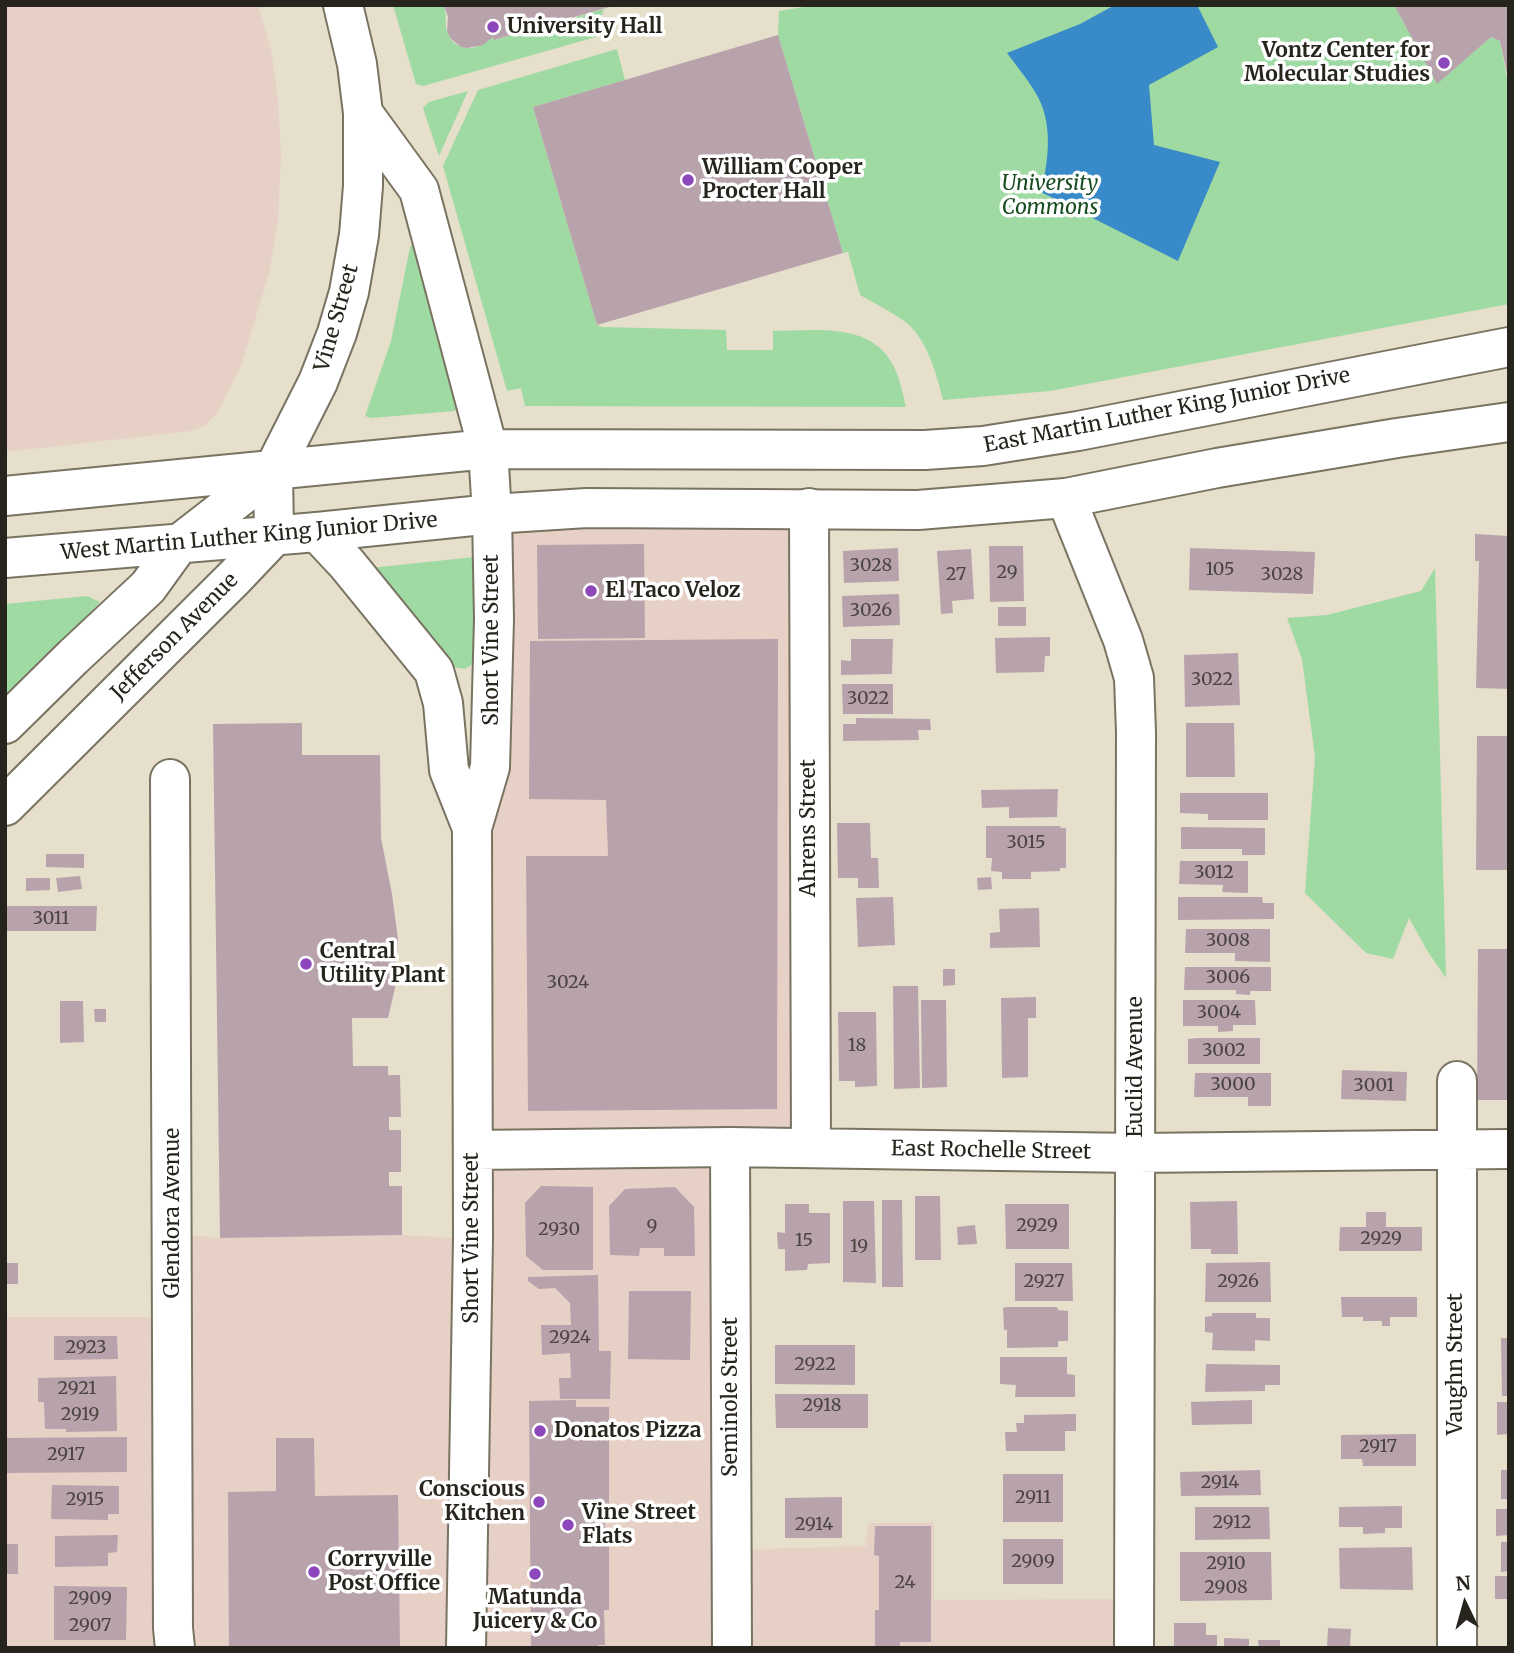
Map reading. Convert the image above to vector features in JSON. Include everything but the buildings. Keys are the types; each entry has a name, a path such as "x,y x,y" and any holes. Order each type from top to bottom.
{"street":[{"name":"Vine Street","path":"273,471 318,382 337,333 349,292 360,223 365,148 363,113 357,64 343,5"},
{"name":"Vine Street","path":"363,113 419,190 488,449"},
{"name":"East Martin Luther King Junior Drive","path":"488,449 925,450 983,446 1078,431 1509,347"},
{"path":"492,514 587,508 918,510 1066,498 1217,468 1509,422"},
{"path":"5,496 488,449"},
{"name":"Short Vine Street","path":"466,1648 473,1150 472,828 490,767 494,619 488,449"},
{"path":"273,471 274,536"},
{"path":"5,724 148,587 179,544 273,471"},
{"name":"Euclid Avenue","path":"1066,498 1123,640 1134,678 1134,1648"},
{"name":"Ahrens Street","path":"809,508 811,1148"},
{"name":"West Martin Luther King Junior Drive","path":"5,558 317,533 492,514"},
{"name":"Short Vine Street","path":"317,533 346,564 433,671 443,703 449,770 472,828"},
{"name":"Jefferson Avenue","path":"5,806 274,536"},
{"name":"Glendora Avenue","path":"170,779 175,1648"},
{"name":"Vaughn Street","path":"1457,1081 1457,1648"},
{"name":"East Rochelle Street","path":"473,1150 730,1147 1136,1153 1509,1149"},
{"name":"Seminole Street","path":"730,1147 732,1648"}],"shaded area":[{"path":"5,5 258,5 271,50 278,99 281,154 278,221 269,273 242,363 217,413 206,425 191,431 5,452"},
{"path":"809,508 811,1148 731,1147 733,1550 866,1546 868,1523 934,1523 934,1600 1135,1599 1134,1648 5,1648 5,1317 173,1317 173,1234 220,1238 402,1235 472,1239 492,514"}],"green space":[{"path":"393,5 444,5 447,33 453,42 468,48 481,45 493,37 495,40 604,9 596,29 596,37 423,86 416,84"},
{"name":"University Commons","path":"816,5 1394,5 1437,83 1491,37 1500,41 1509,89 1509,304 1050,391 943,400 934,368 919,336 904,321 860,295 848,252 843,253 778,35 779,11"},
{"path":"617,49 625,80 533,107 597,325 726,330 727,350 773,350 773,331 820,330 852,334 867,339 880,348 890,360 898,376 906,407 525,406 521,388 507,391 443,166 478,90"},
{"path":"468,91 439,156 423,108 429,102"},
{"path":"418,244 462,407 454,411 371,418 365,416 391,341 410,247"},
{"path":"475,557 474,663 465,669 452,667 370,568"},
{"path":"1435,568 1446,978 1409,918 1393,959 1366,953 1305,893 1315,757 1302,659 1287,618 1327,615 1421,591"},
{"path":"87,596 100,602 5,702 5,604"}],"water":[{"path":"1115,5 1197,5 1218,47 1149,85 1154,145 1220,162 1178,261 1041,192 1047,157 1046,122 1036,93 1007,53 1080,24"}],"place":[{"name":"University Hall","path":"493,27"},
{"name":"Vontz Center for Molecular Studies","path":"1444,63"},
{"name":"William Cooper Procter Hall","path":"688,180"},
{"name":"El Taco Veloz","path":"591,591"},
{"name":"Central Utility Plant","path":"306,964"},
{"name":"Donatos Pizza","path":"540,1431"},
{"name":"Conscious Kitchen","path":"539,1502"},
{"name":"Vine Street Flats","path":"568,1525"},
{"name":"Corryville Post Office","path":"314,1572"},
{"name":"Matunda Juicery & Co","path":"535,1574"}]}
